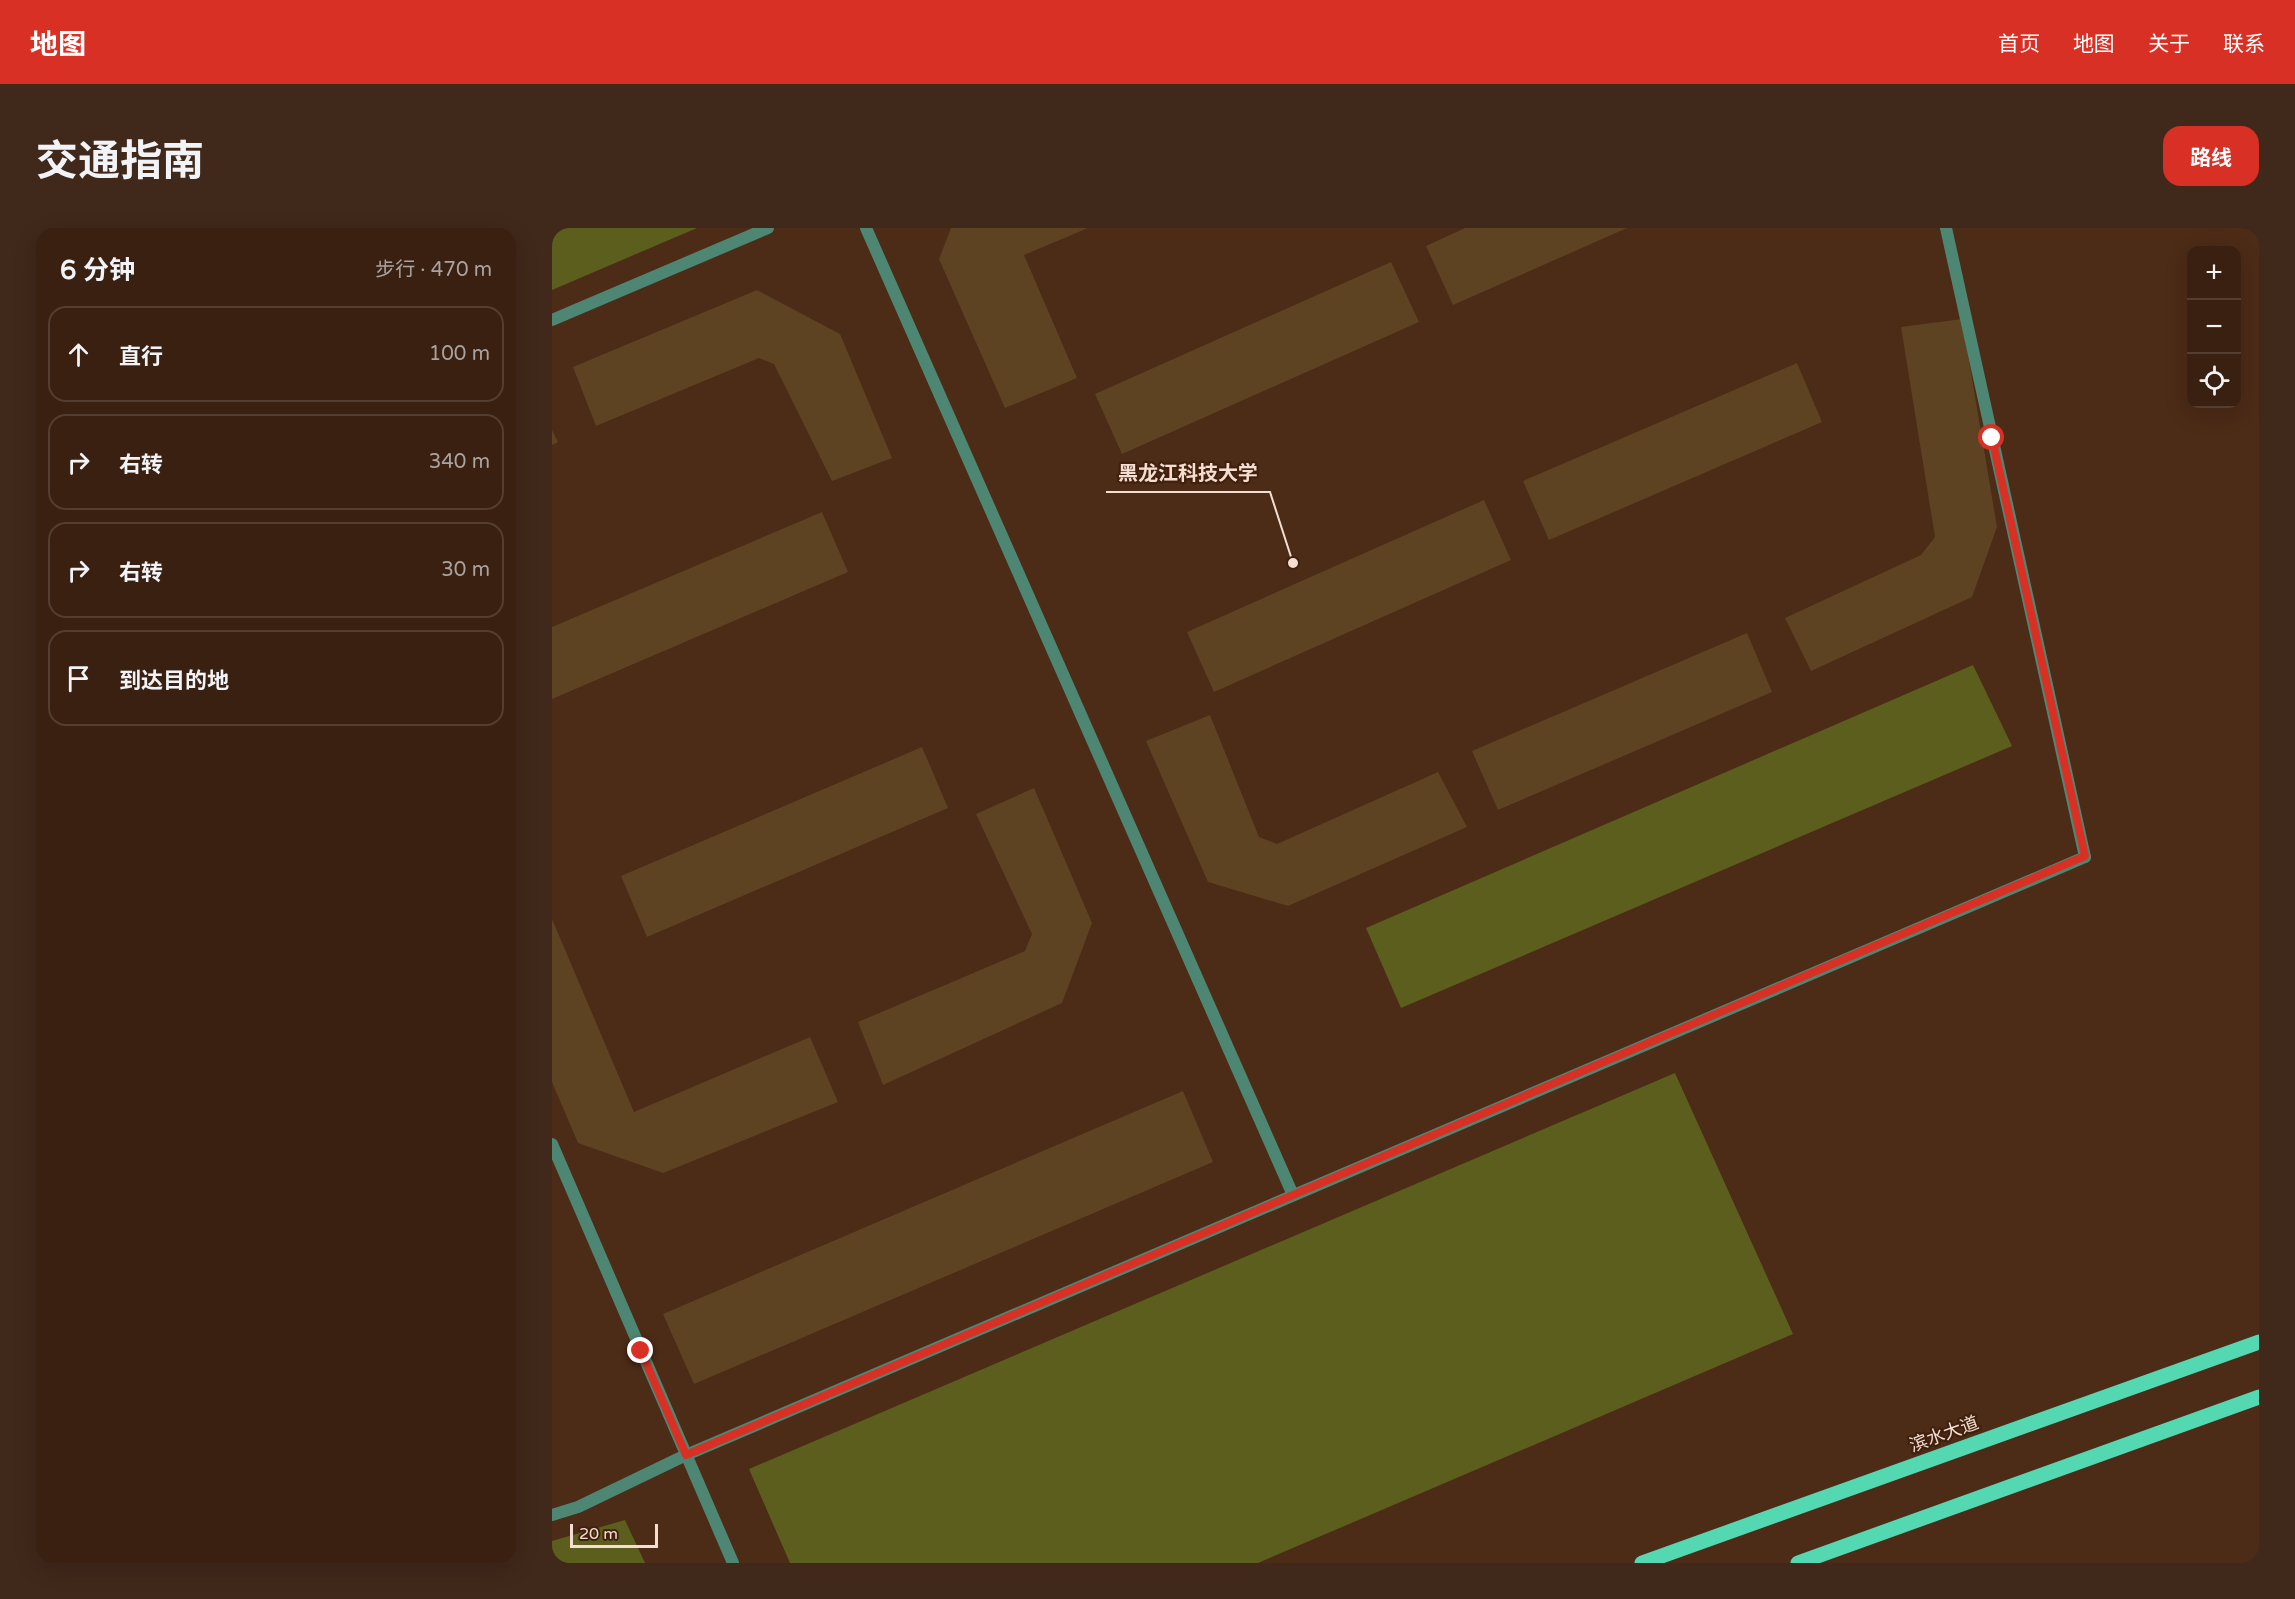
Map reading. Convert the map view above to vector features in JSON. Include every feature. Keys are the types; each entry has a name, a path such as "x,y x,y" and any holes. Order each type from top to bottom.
{"main road":[{"name":"滨水大道","path":"1642,1563 2259,1342"},
{"path":"1798,1563 2259,1397"}],"street":[{"path":"552,320 768,228"},
{"path":"866,228 1293,1195"},
{"path":"552,1515 578,1507 686,1455 2085,856 1946,228"},
{"path":"552,1144 733,1563"}],"shaded area":[{"path":"552,228 697,228 552,290"},
{"path":"1973,665 2012,746 1401,1008 1366,928"},
{"path":"1675,1073 1793,1334 1258,1563 790,1563 749,1469"},
{"path":"625,1520 645,1563 552,1563 552,1541"}],"building":[{"path":"951,228 1088,228 1024,255 1077,378 1005,408 939,259"},
{"path":"1465,228 1627,228 1453,305 1426,246"},
{"path":"1391,262 1419,322 1122,454 1095,394"},
{"path":"757,290 840,334 892,458 832,481 774,364 759,358 596,426 573,367"},
{"path":"1962,319 1997,527 1972,597 1811,671 1785,618 1921,555 1935,537 1901,327"},
{"path":"1797,363 1822,422 1549,540 1523,481"},
{"path":"552,430 558,442 552,445"},
{"path":"1484,500 1511,560 1214,692 1187,632"},
{"path":"822,512 848,572 552,699 552,627"},
{"path":"1747,633 1772,692 1498,810 1472,751"},
{"path":"1210,715 1259,837 1277,844 1438,772 1467,827 1288,906 1208,882 1146,741"},
{"path":"922,747 948,808 647,937 621,876"},
{"path":"1034,788 1092,923 1062,1003 883,1085 858,1022 1025,951 1032,934 976,814"},
{"path":"552,919 634,1112 810,1037 838,1102 663,1173 578,1143 552,1082"},
{"path":"1183,1091 1213,1162 694,1384 663,1314"}],"place":[{"name":"黑龙江科技大学","path":"1293,563"}],"route":[{"path":"641,1351 686,1455 2085,856 1992,438"}]}
